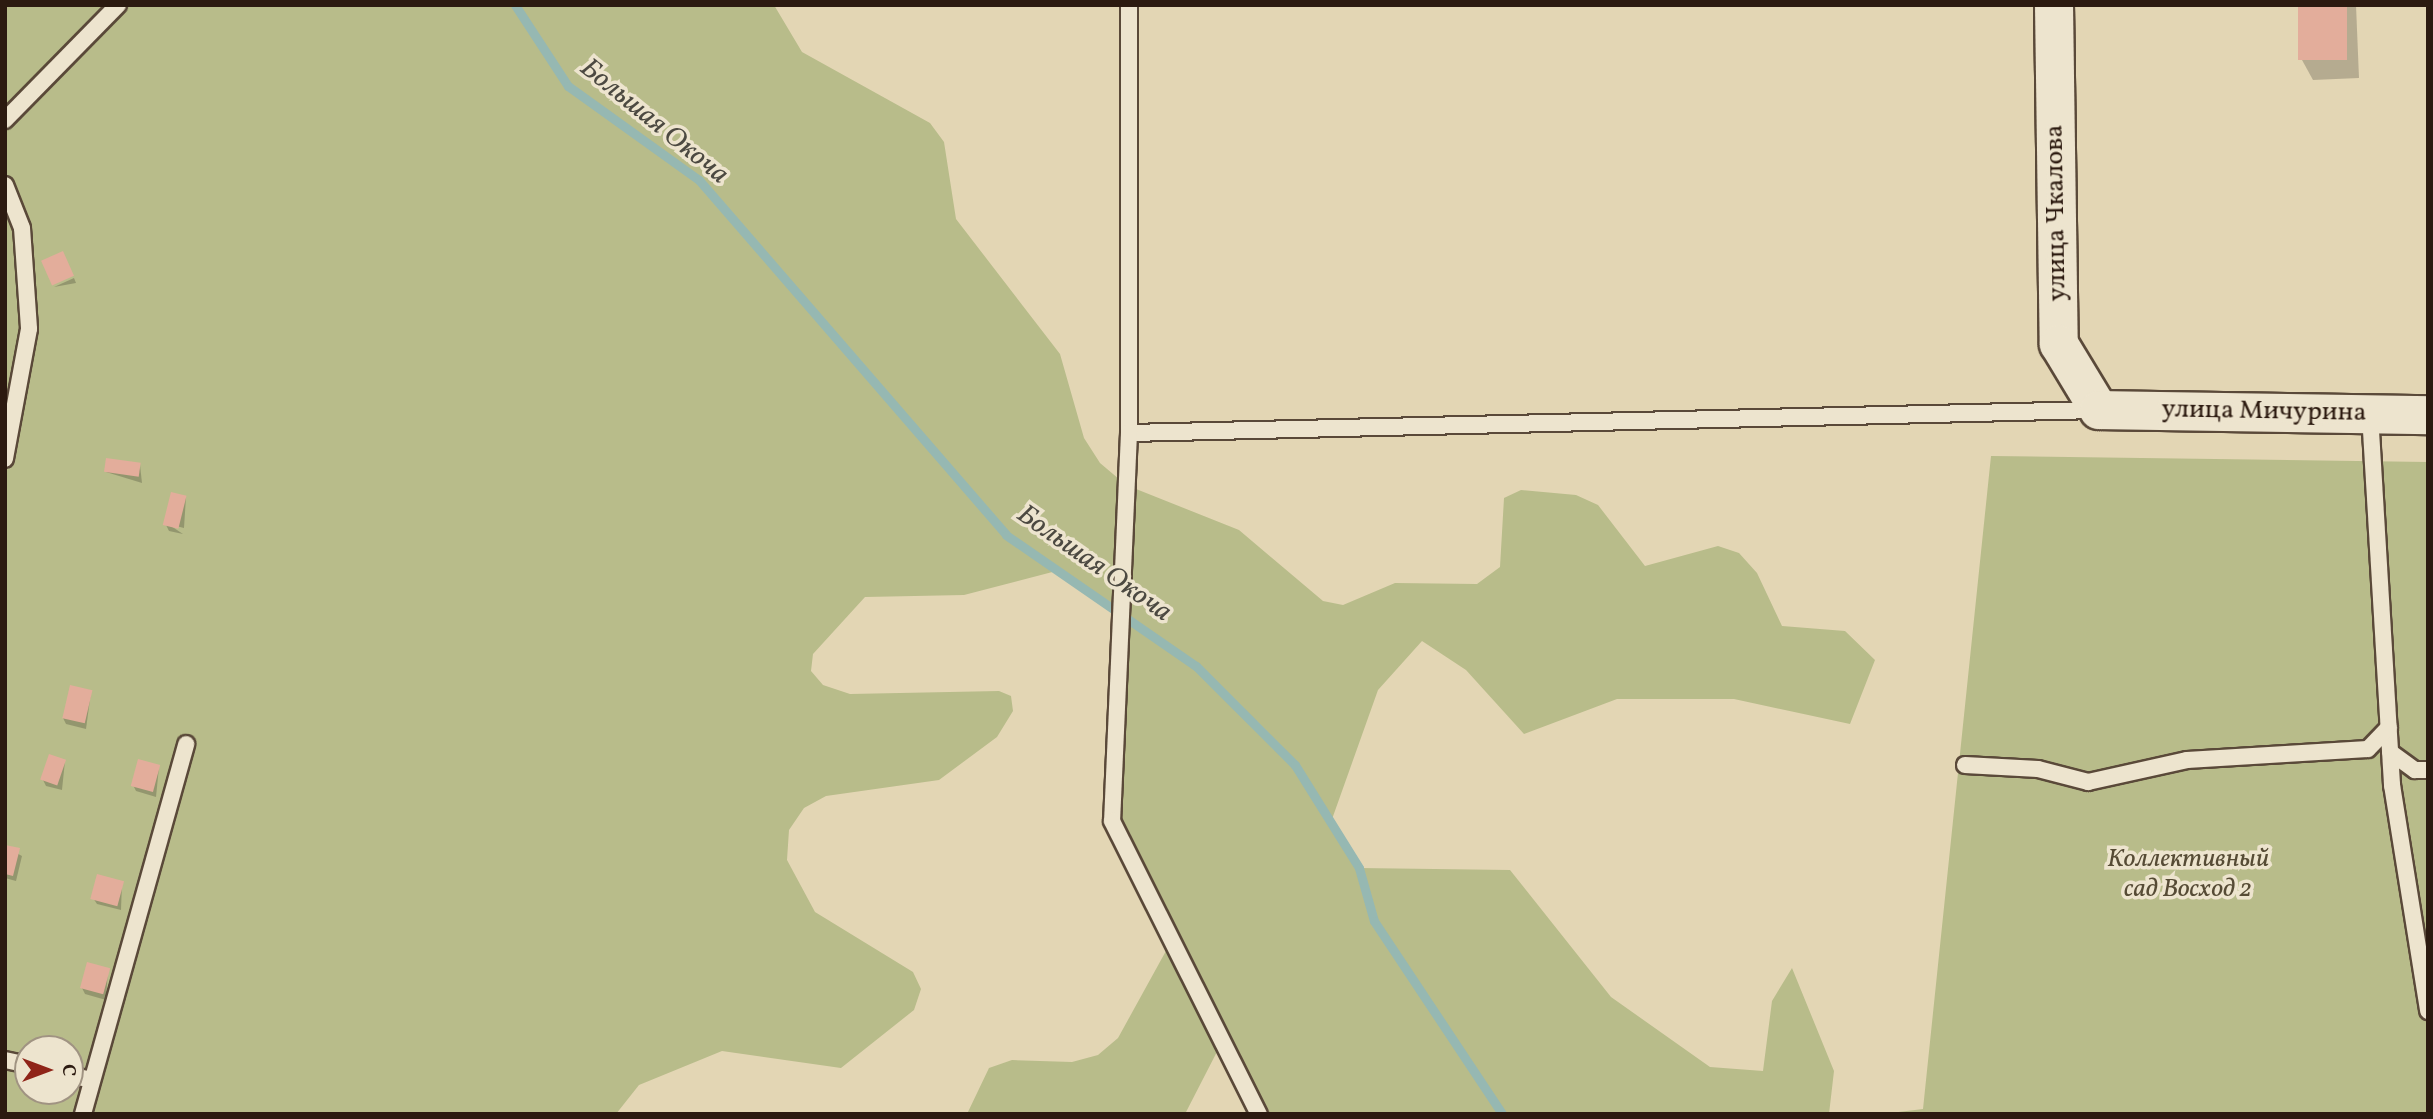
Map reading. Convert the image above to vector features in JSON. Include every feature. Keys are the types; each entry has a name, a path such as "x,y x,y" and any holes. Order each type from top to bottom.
{"street":[{"name":"улица Чкалова","path":"2054,5 2059,344 2099,410"},
{"name":"улица Мичурина","path":"2099,410 2428,415"}],"lane":[{"path":"5,120 118,5"},
{"path":"1129,5 1129,433 1112,821 1259,1114"},
{"path":"5,186 22,228 29,329 5,459"},
{"path":"1129,433 2099,410"},
{"path":"2370,414 2390,752 2428,1011"},
{"path":"1965,765 2038,769 2088,782 2187,760 2368,749 2389,727"},
{"path":"83,1114 186,744"},
{"path":"2390,752 2414,770 2428,770"},
{"path":"84,1078 91,1080"}],"green space":[{"path":"5,5 774,5 802,52 930,123 944,142 956,219 1060,354 1084,438 1100,463 1126,485 1239,530 1323,601 1343,605 1395,583 1477,584 1500,567 1504,498 1521,490 1576,495 1598,505 1645,566 1718,546 1739,553 1757,573 1782,626 1845,631 1875,660 1850,724 1734,699 1617,699 1524,734 1466,670 1422,641 1378,690 1331,822 1359,868 1510,870 1611,997 1710,1067 1763,1071 1772,1001 1792,968 1834,1071 1829,1114 1259,1114 1222,1042 1185,1114 967,1114 989,1068 1012,1060 1072,1062 1098,1055 1118,1038 1172,940 1112,821 1121,609 1060,570 964,595 865,597 813,654 811,671 823,685 850,694 999,691 1011,696 1013,711 997,737 939,780 826,796 804,808 789,830 787,860 815,912 913,972 921,989 914,1010 841,1068 722,1051 639,1085 616,1114 5,1114"},
{"name":"Коллективный сад Восход 2","path":"1991,456 2428,462 2428,1114 1882,1114 1923,1109"}],"building":[{"path":"2298,5 2347,5 2347,60 2298,60"},
{"path":"63,251 74,276 52,285 41,261"},
{"path":"106,458 141,463 139,477 104,472"},
{"path":"171,492 187,496 178,529 163,525"},
{"path":"70,685 92,690 85,723 62,718"},
{"path":"49,754 66,760 57,785 40,780"},
{"path":"138,759 160,765 153,792 131,786"},
{"path":"5,845 20,848 13,876 5,874"},
{"path":"97,874 124,881 117,906 90,899"},
{"path":"87,962 110,968 103,994 80,988"}],"waterway":[{"name":"Большая Окоча","path":"515,5 568,86 699,180 1006,535 1196,666 1295,765 1359,868 1374,921 1502,1114"}]}
